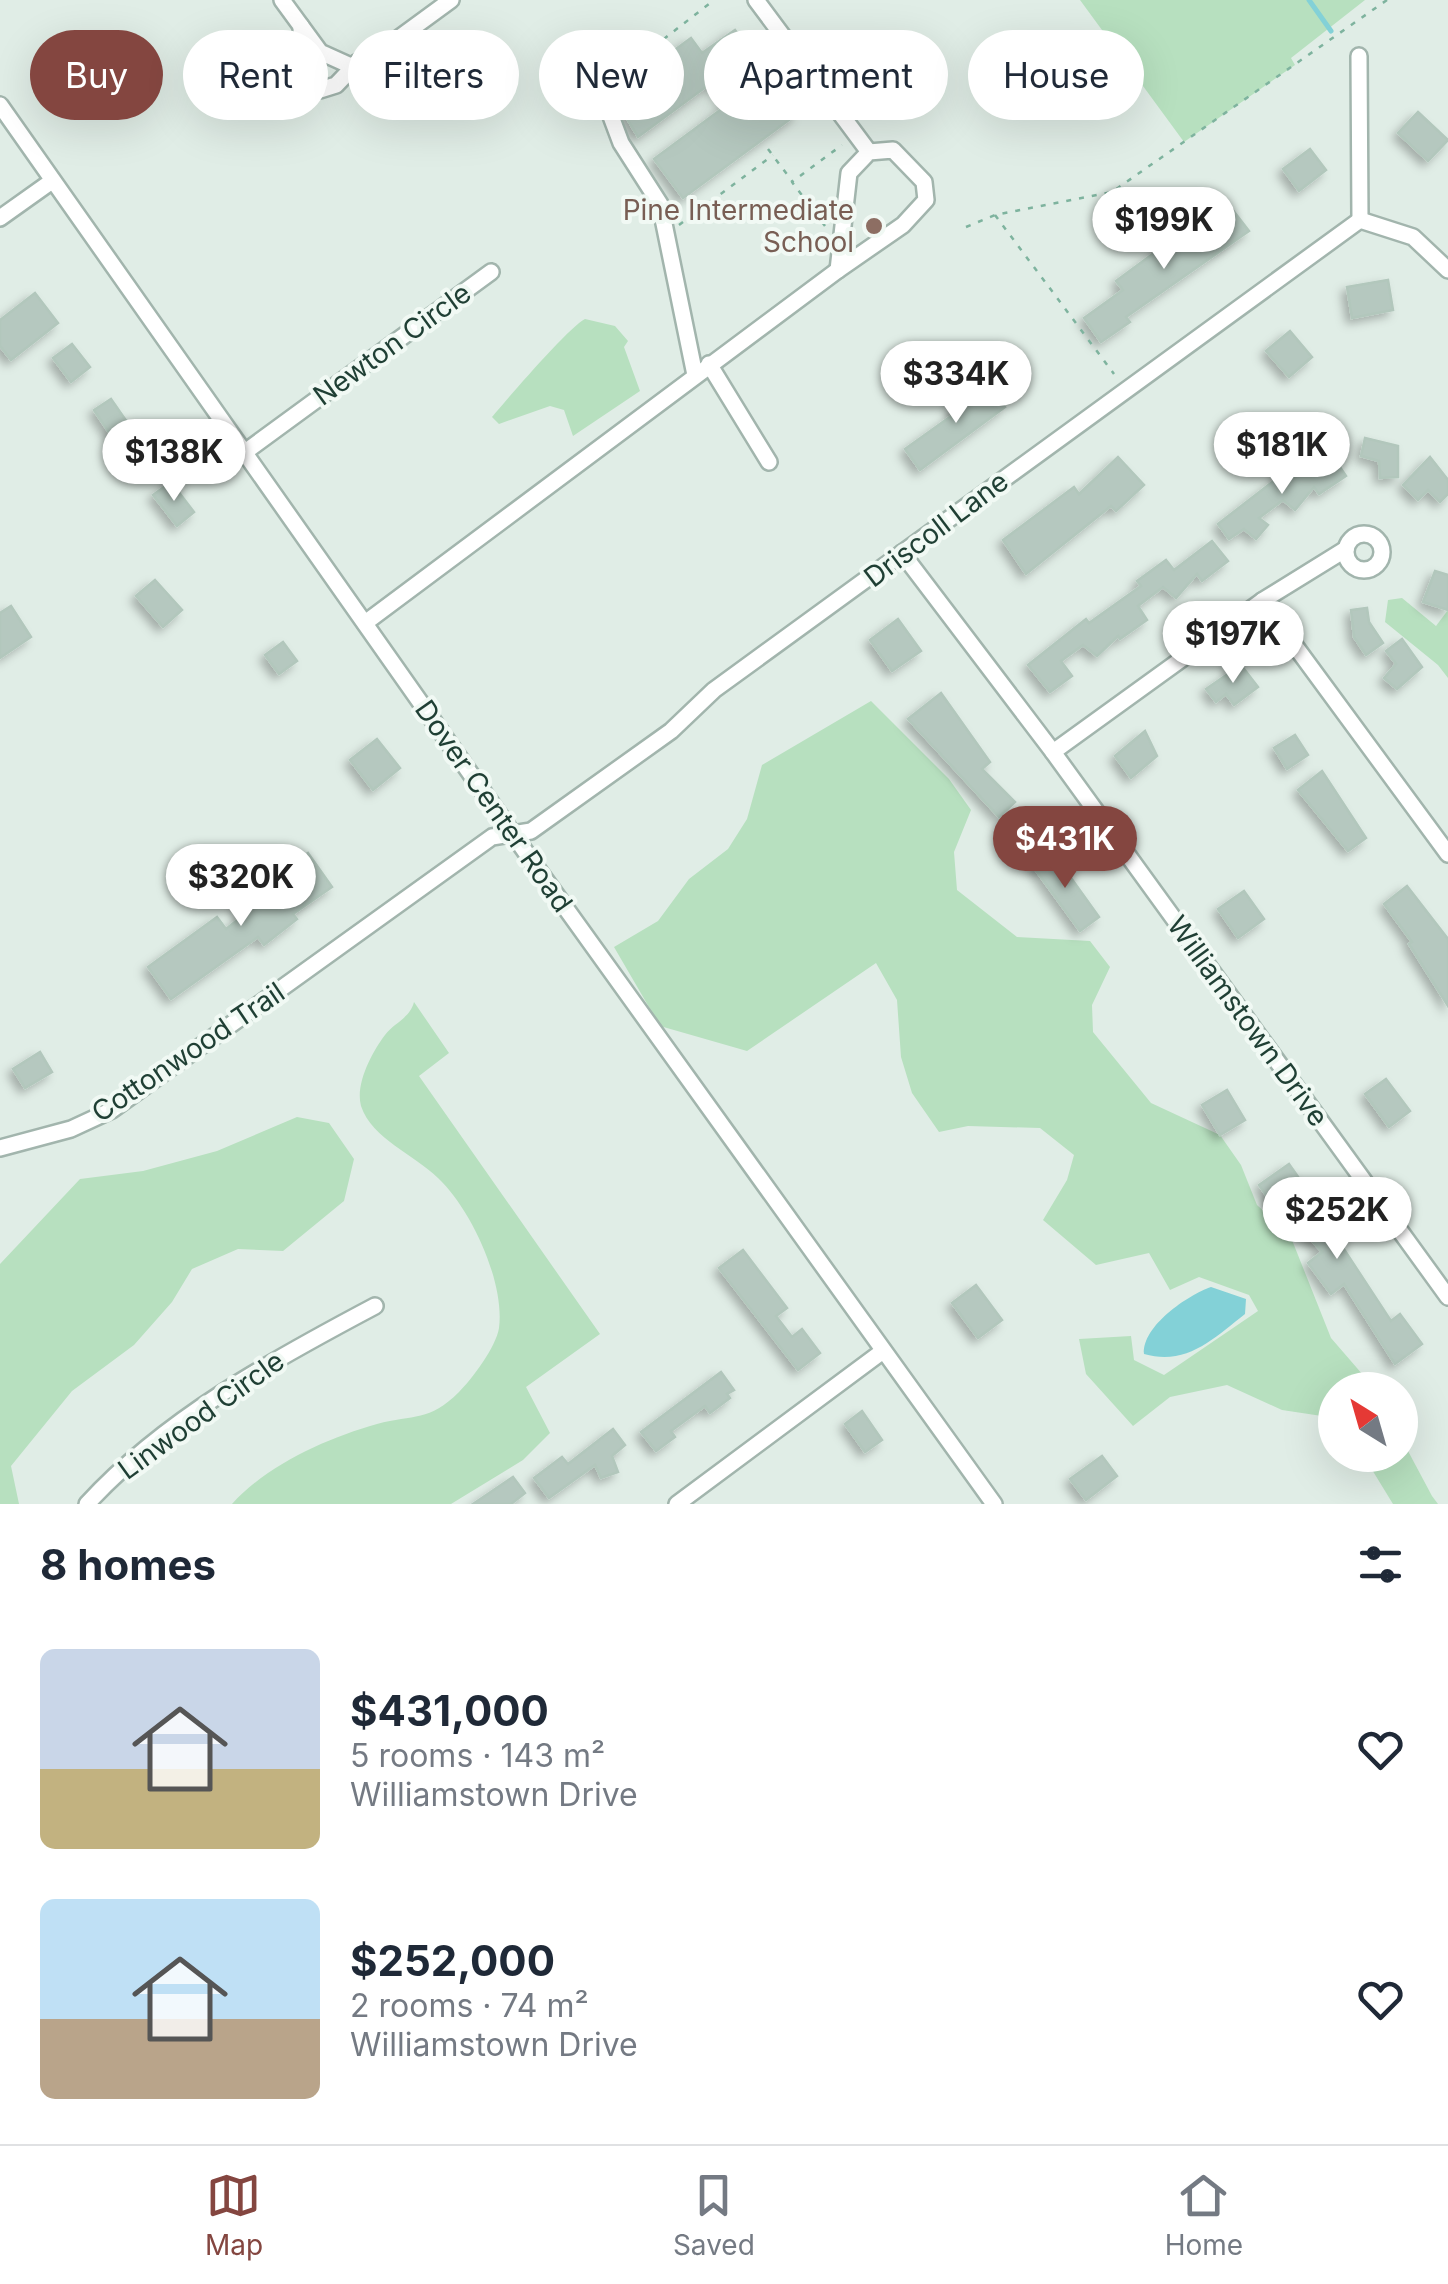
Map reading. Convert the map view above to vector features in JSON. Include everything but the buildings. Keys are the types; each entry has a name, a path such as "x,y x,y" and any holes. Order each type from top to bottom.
{"street":[{"path":"282,0 320,52 348,65"},
{"path":"410,30 450,0"},
{"path":"756,0 869,152"},
{"path":"300,26 304,78 310,85 320,90 336,85 348,72"},
{"path":"1359,56 1360,220 1414,237 1448,270"},
{"name":"Dover Center Road","path":"0,105 512,833 994,1504"},
{"path":"613,120 621,143 660,204 694,375"},
{"path":"365,622 694,375 903,226 926,200 924,182 911,164 893,150 869,152 849,173 838,270"},
{"path":"0,218 52,181"},
{"name":"Driscoll Lane","path":"512,833 531,831 573,802 671,730 714,690 1360,220"},
{"name":"Newton Circle","path":"244,452 492,272"},
{"path":"709,364 769,462"},
{"path":"1053,752 1262,601 1346,549"},
{"name":"Williamstown Drive","path":"902,552 1053,752 1448,1297"},
{"path":"1262,601 1448,854"},
{"name":"Cottonwood Trail","path":"0,1148 71,1129 112,1110 492,836 512,833"},
{"name":"Linwood Circle","path":"87,1504 194,1412 279,1357 375,1306"},
{"path":"677,1504 883,1352"}],"path":[{"path":"674,30 714,0"},
{"path":"966,228 995,215 1112,192 1387,0"},
{"path":"792,182 848,142"},
{"path":"768,148 829,230"},
{"path":"665,235 773,155"},
{"path":"995,215 1114,374"}],"green space":[{"path":"1080,0 1365,0 1291,58 1295,65 1184,142 1144,87 1144,30 1102,30"},
{"path":"585,319 615,326 628,341 624,347 640,391 573,436 564,410 550,406 499,424 492,417 553,348"},
{"path":"1402,598 1436,626 1448,610 1448,678 1438,665 1385,622 1388,600"},
{"path":"871,701 949,779 971,810 954,852 957,890 1017,937 1090,941 1110,967 1092,1005 1093,1032 1151,1103 1220,1135 1241,1165 1257,1205 1290,1235 1331,1338 1360,1372 1318,1372 1318,1415 1282,1410 1227,1385 1170,1397 1133,1426 1086,1374 1079,1339 1131,1336 1134,1360 1164,1375 1258,1311 1249,1295 1199,1277 1170,1290 1149,1253 1096,1265 1043,1220 1067,1180 1074,1155 1040,1128 968,1126 939,1132 912,1093 901,1057 897,1000 876,963 747,1051 660,1026 614,947 658,921 689,879 728,849 747,819 762,765"},
{"path":"414,1002 449,1053 419,1076 600,1334 526,1387 550,1433 523,1460 451,1504 232,1504 262,1477 318,1445 439,1408 470,1379 497,1336 499,1310 491,1268 462,1208 438,1178 374,1128 361,1106 360,1088 370,1059"},
{"path":"297,1117 329,1123 354,1159 344,1201 283,1251 238,1249 192,1269 172,1302 134,1345 72,1391 11,1466 19,1504 0,1504 0,1264 80,1179 143,1171 217,1151"},
{"path":"1418,1470 1438,1504 1393,1504 1373,1472"}],"water":[{"path":"1211,1287 1246,1299 1245,1314 1199,1348 1173,1356 1144,1354 1145,1343 1158,1323 1179,1304"}],"waterway":[{"path":"1309,0 1331,31"}],"place":[{"name":"Pine Intermediate School","path":"874,226"}]}
